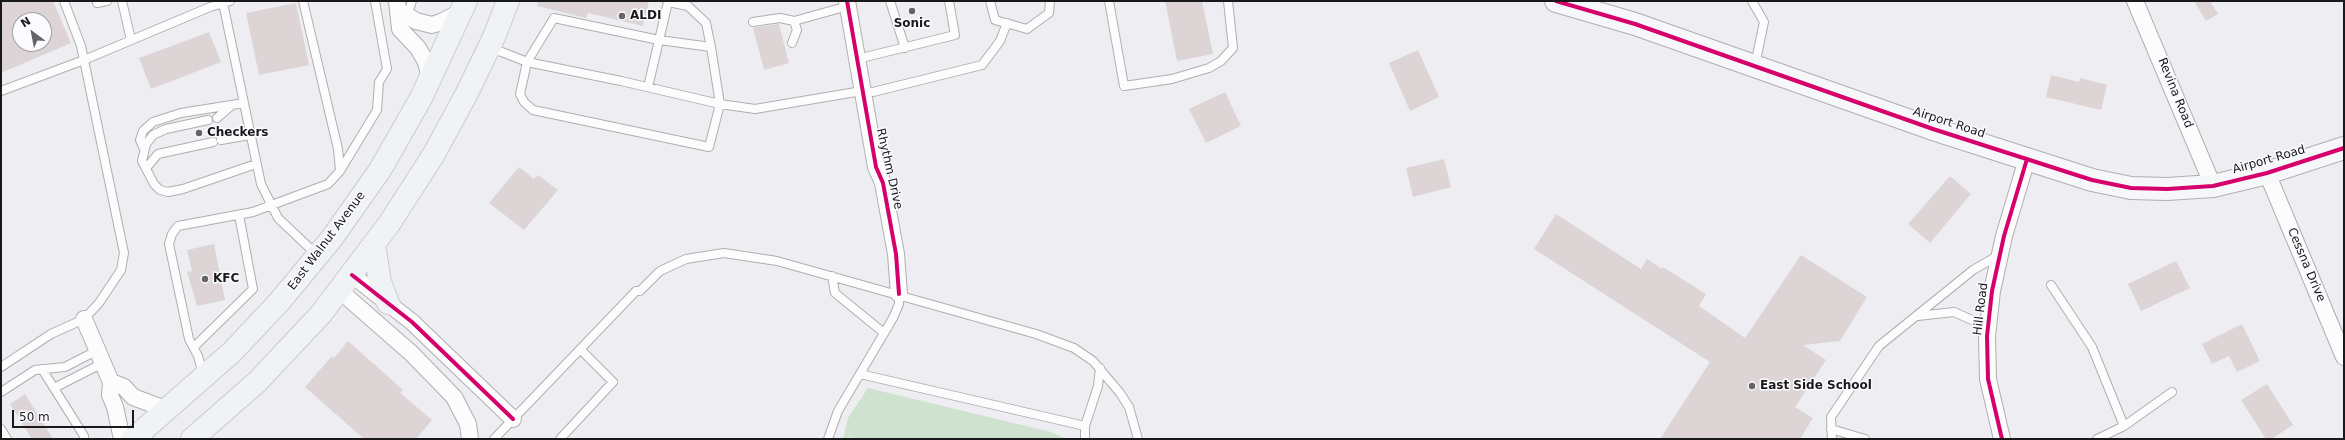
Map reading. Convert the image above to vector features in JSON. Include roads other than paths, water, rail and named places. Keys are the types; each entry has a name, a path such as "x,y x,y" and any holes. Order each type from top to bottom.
{"main road":[{"path":"192,439 257,382 321,314 374,245 434,154 467,93 488,49 508,1"},
{"name":"East Walnut Avenue","path":"133,439 168,410 232,352 280,301 318,255 380,170 430,79 463,7"},
{"path":"374,245 378,276 388,303"}],"street":[{"name":"Airport Road","path":"1556,1 1603,11 1933,129 2092,180 2131,188 2167,189 2213,186 2267,173 2344,148"},
{"name":"Revina Road","path":"2136,1 2213,186"},
{"name":"Rhythm Drive","path":"848,4 876,167 883,183 896,254 899,294"},
{"path":"430,79 426,62 418,48 400,29 401,9 432,25 441,22 463,7"},
{"name":"Hill Road","path":"2002,439 1988,379 1988,327 1992,291 2000,254 2027,159"},
{"name":"Cessna Drive","path":"2267,173 2344,356"},
{"path":"346,283 388,303 447,355 513,419"},
{"path":"346,283 454,397 468,424 470,439"},
{"path":"84,319 111,382 110,395 115,407 122,439"},
{"path":"111,382 124,387 133,397 168,410"}],"lane":[{"path":"1,367 51,334 84,319 99,303 121,270 124,252 82,46 64,1"},
{"path":"97,3 107,1"},
{"path":"122,1 131,40"},
{"path":"303,1 338,149 340,171"},
{"path":"204,378 194,347 189,339 169,244 172,234 178,226 239,214 270,206 328,184 340,171 377,110 379,82 387,69 375,1"},
{"path":"401,9 412,1"},
{"path":"648,87 659,40 668,1 688,6 706,23 711,47 720,104 709,147 533,110 524,102 520,94 527,62 554,18 659,40 711,47"},
{"path":"890,1 905,48"},
{"path":"857,59 955,35 949,1"},
{"path":"990,1 995,20 1027,29 1049,13 1050,1"},
{"path":"1109,1 1124,86 1172,79 1209,68 1221,61 1233,48 1228,1"},
{"path":"1752,1 1764,22 1755,66"},
{"path":"1,91 84,60 227,2 244,103 260,184 270,206 278,218 318,255"},
{"path":"753,22 780,18 794,21 848,4"},
{"path":"792,43 797,30 794,21"},
{"path":"488,49 502,52 527,62 648,87 720,104 755,109 862,90 873,92 982,65 1000,41 1007,23"},
{"path":"144,149 140,140 143,131 153,122 181,113 244,103"},
{"path":"217,118 231,106"},
{"path":"208,120 166,129 153,135 144,149 142,161 147,167 154,184 160,190 168,192 207,182 256,164"},
{"path":"147,167 158,154 250,135"},
{"path":"194,347 253,289 239,214"},
{"path":"494,439 636,291 640,291 660,271 686,259 705,254 734,253 777,261 899,294 1042,336 1074,348 1100,368 1120,393 1129,407 1138,439"},
{"path":"1832,439 1831,417 1879,346 1917,317 1973,270 2000,254"},
{"path":"832,276 835,293 884,333"},
{"path":"2051,285 2092,347 2124,426"},
{"path":"828,439 838,411 893,318 899,304 899,294"},
{"path":"1917,317 1954,312 1988,327"},
{"path":"560,439 613,382 580,349"},
{"path":"1,392 36,370 65,367 101,357"},
{"path":"54,388 101,357"},
{"path":"1085,439 1085,426 1098,386 1100,368"},
{"path":"42,369 84,438"},
{"path":"860,374 1085,426"},
{"path":"2097,439 2124,426 2172,392"},
{"path":"1,429 7,439"},
{"path":"1831,429 1865,439"}],"place":[{"name":"Sonic","path":"912,11"},
{"name":"ALDI","path":"622,16"},
{"name":"Checkers","path":"199,133"},
{"name":"KFC","path":"205,279"},
{"name":"East Side School","path":"1752,386"}]}
